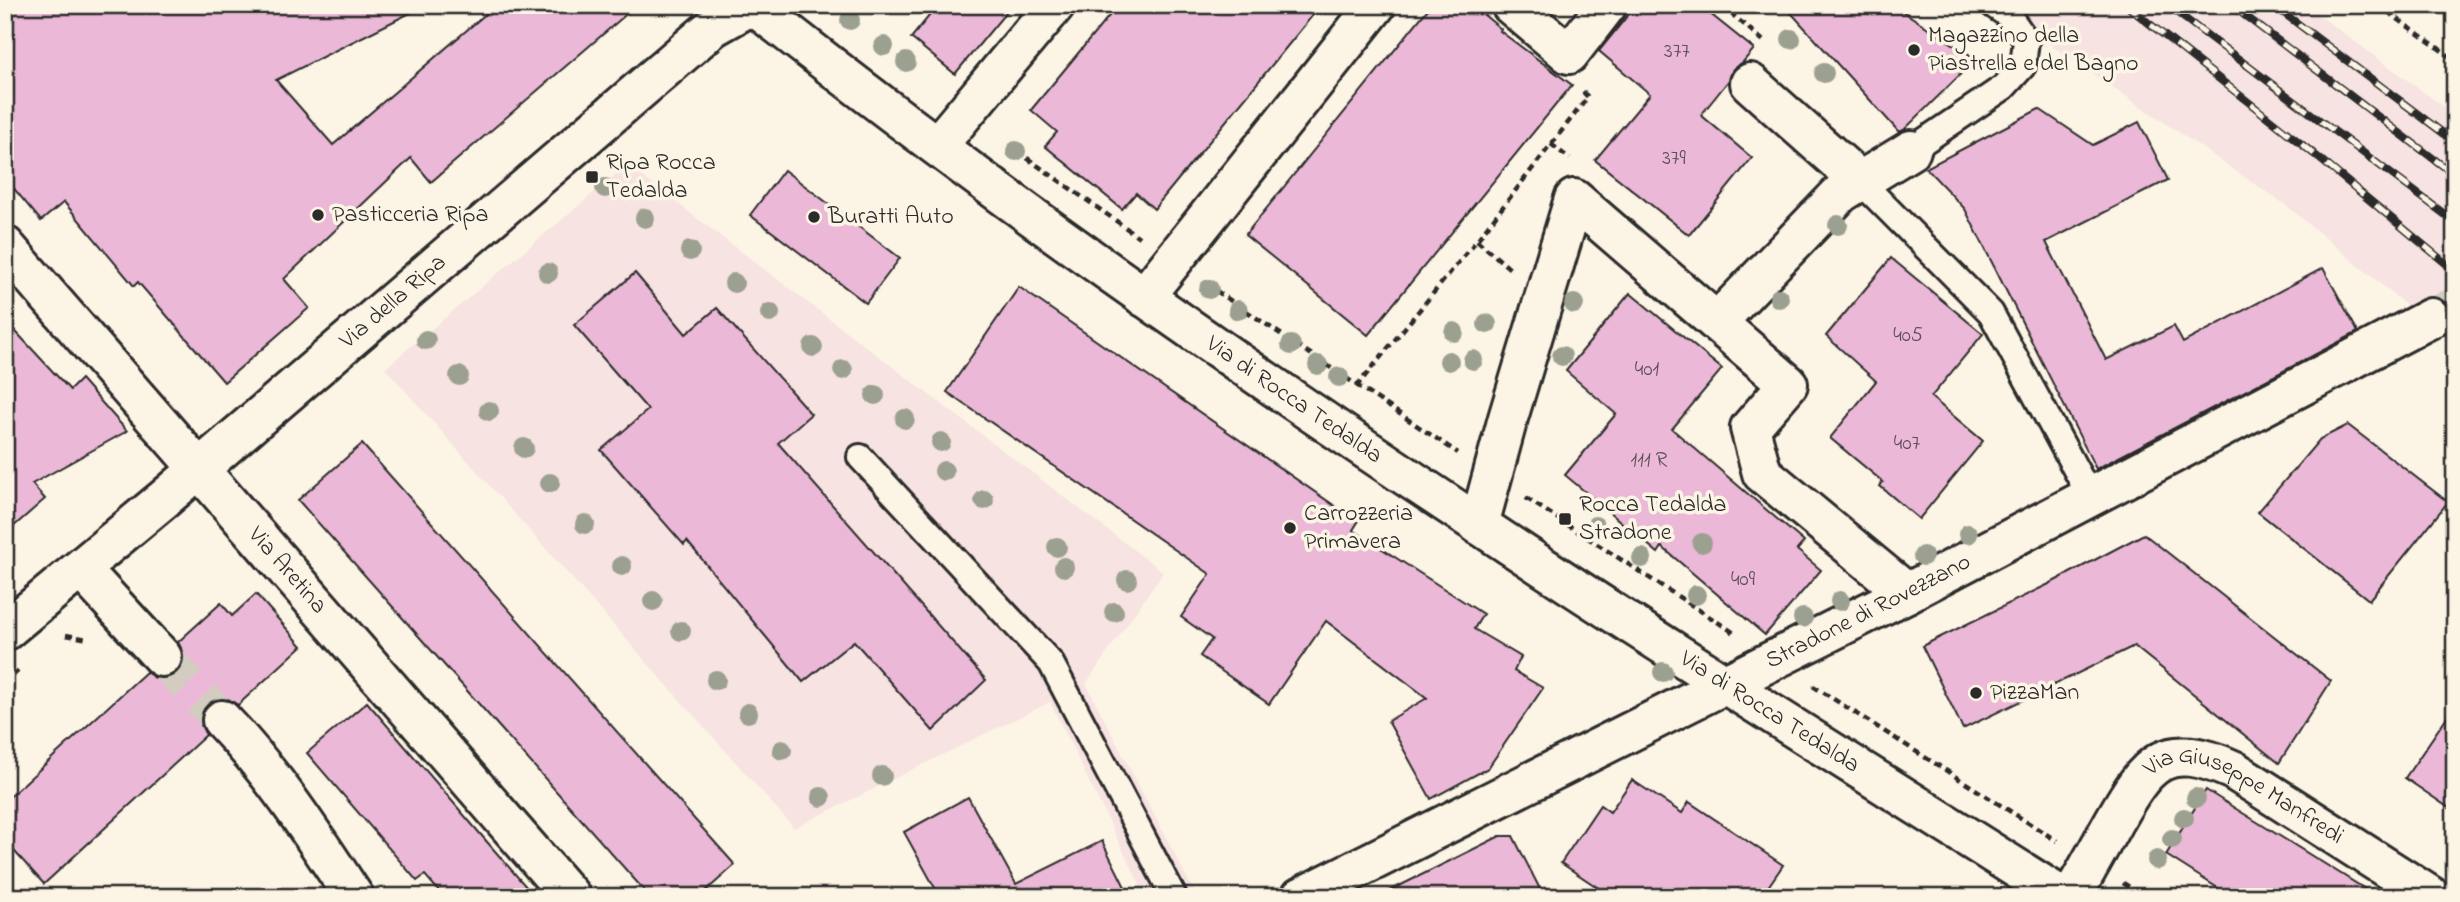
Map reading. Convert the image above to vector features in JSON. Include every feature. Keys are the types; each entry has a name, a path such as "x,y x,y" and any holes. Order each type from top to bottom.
{"street":[{"name":"Via di Rocca Tedalda","path":"752,5 937,146 1144,298 1479,525 2062,897"},
{"name":"Via della Ripa","path":"5,631 81,569 713,27 752,5"},
{"path":"937,146 1055,5"},
{"path":"1144,298 1376,5"},
{"path":"1511,5 1569,54 1607,5"},
{"path":"1750,83 1860,181"},
{"path":"1717,322 1841,193 1911,150"},
{"path":"1479,525 1574,199 1788,384 1750,428 1762,473 1906,593"},
{"name":"Via Aretina","path":"5,246 571,897"},
{"name":"Stradone di Rovezzano","path":"1301,897 1906,593 2431,318"},
{"path":"81,569 162,657"},
{"path":"222,720 282,789 354,897"},
{"name":"Via Giuseppe Manfredi","path":"2071,897 2141,776 2166,759 2202,758 2233,771 2432,897"}],"lane":[{"path":"1911,150 2004,87 2023,66 2026,40 2009,16 1993,5"},
{"path":"1860,181 1991,313 2090,496"},
{"path":"860,457 1051,663 1174,897"}],"path":[{"path":"2378,5 2455,60"},
{"path":"1356,387 1477,240 1588,96 1573,84"}],"shaded area":[{"path":"1992,5 2305,5 2455,115 2455,346 2287,206"},
{"path":"627,165 1163,572 1086,684 1197,897 1146,897 1050,702 794,828 385,368"}],"building":[{"path":"5,5 426,5 276,80 333,145 496,5 637,5 431,182 411,158 284,279 309,308 224,382 138,282 134,286 64,202 41,221 5,178"},
{"path":"938,5 1012,5 955,74 911,38"},
{"path":"1118,5 1321,5 1154,209 1136,193 1122,209 1045,146 1057,132 1031,110"},
{"path":"1431,5 1472,5 1501,29 1500,31 1572,85 1368,335 1245,235"},
{"path":"1636,5 1699,5 1754,49 1733,69 1729,80 1701,115 1752,158 1689,235 1595,160 1650,94 1599,51"},
{"path":"1784,5 1893,5 1976,59 1899,132"},
{"path":"2039,109 2093,145 2139,122 2168,180 2046,242 2106,360 2174,326 2183,343 2323,268 2358,332 2096,469 1965,209 1926,168"},
{"path":"784,170 900,258 866,303 750,215"},
{"path":"1891,258 1983,334 1931,397 1983,441 1919,519 1880,486 1883,482 1830,438 1876,381 1826,336"},
{"path":"635,273 686,334 717,308 811,414 778,443 986,680 933,731 854,641 803,682 687,541 684,545 601,450 648,410 574,325"},
{"path":"1019,287 1358,522 1353,530 1483,614 1474,629 1521,657 1514,671 1543,688 1488,768 1431,799 1388,721 1427,698 1326,621 1269,704 1200,656 1212,639 1181,617 1210,574 947,392"},
{"path":"1630,293 1722,369 1672,429 1804,542 1797,550 1821,570 1765,635 1662,547 1658,553 1565,475 1616,414 1566,371"},
{"path":"5,320 70,390 81,379 127,431 32,484 45,499 5,534"},
{"path":"2348,425 2448,502 2369,600 2258,512 2320,439"},
{"path":"362,444 735,865 699,897 650,897 298,500"},
{"path":"2144,534 2331,681 2279,763 2134,646 1963,729 1922,646"},
{"path":"256,594 302,646 238,705 228,699 217,699 208,704 201,714 201,725 206,735 44,884 5,841 5,801 146,672 155,678 166,678 177,673 183,664 183,653 178,642 221,603 232,616"},
{"path":"367,702 535,897 444,897 425,875 417,881 307,753"},
{"path":"2455,705 2455,812 2405,778"},
{"path":"1632,780 1682,813 1689,802 1783,865 1761,897 1612,897 1561,863 1600,805 1610,812"},
{"path":"2206,790 2378,897 2232,897 2166,855"},
{"path":"968,797 1016,884 1102,841 1130,897 940,897 904,832"},
{"path":"1500,836 1513,836 1544,897 1377,897"}],"tunnel":[{"path":"2431,318 2455,306"},
{"path":"162,657 222,720"}],"railway":[{"path":"2126,5 2314,154 2455,271"},
{"path":"2167,5 2455,222"},
{"path":"2231,5 2455,175"},
{"path":"2273,5 2455,142"}],"place":[{"name":"Magazzino della Piastrella e del Bagno","path":"1914,50"},
{"name":"Ripa Rocca Tedalda","path":"592,177"},
{"name":"Pasticceria Ripa","path":"318,215"},
{"name":"Buratti Auto","path":"814,217"},
{"name":"Rocca Tedalda Stradone","path":"1565,519"},
{"name":"Carrozzeria Primavera","path":"1290,528"},
{"name":"PizzaMan","path":"1976,693"}]}
